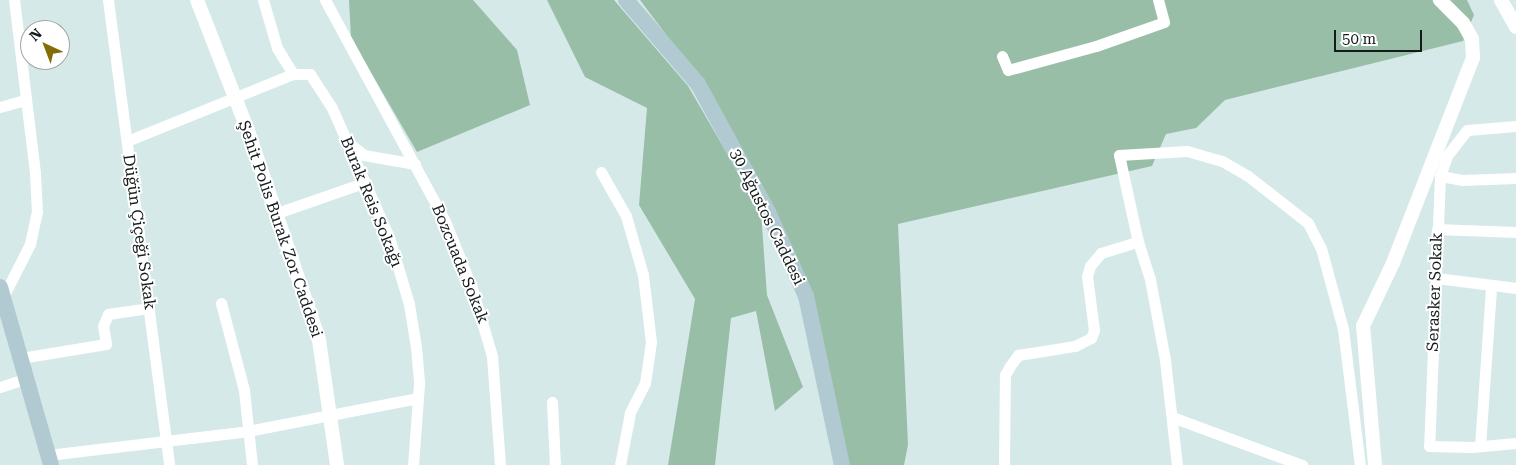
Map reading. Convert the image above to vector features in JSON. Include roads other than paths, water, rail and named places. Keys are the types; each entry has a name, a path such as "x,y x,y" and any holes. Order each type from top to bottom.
{"main road":[{"name":"30 Ağustos Caddesi","path":"626,0 698,84 768,212 806,296 842,465"},
{"path":"2,292 50,460"}],"street":[{"path":"2,292 30,244 37,212 36,173 24,100 22,48 14,0"},
{"name":"Düğün Çiçeği Sokak","path":"108,0 170,465"},
{"name":"Şehit Polis Burak Zor Caddesi","path":"197,0 277,213 318,340 331,415 337,465"},
{"path":"127,141 292,74 277,48 263,0"},
{"name":"Bozcuada Sokak","path":"325,0 445,221 485,328 493,365 500,465"},
{"path":"1002,56 1008,70 1096,46 1164,22 1158,0"},
{"path":"1375,465 1363,326 1393,263 1473,58 1472,39 1463,24 1440,0"},
{"path":"1501,0 1516,26"},
{"name":"Burak Reis Sokağı","path":"292,74 310,74 319,84 366,182 389,237 409,304 418,398 413,465"},
{"path":"0,107 24,100"},
{"name":"Serasker Sokak","path":"1480,446 1429,446 1440,176 1456,142 1467,130 1516,126"},
{"path":"348,143 364,155 415,164"},
{"path":"1177,465 1172,417 1150,279 1138,242 1119,155 1187,151 1222,161 1248,176 1308,223 1321,248 1343,329 1360,465"},
{"path":"601,172 626,216 643,274 651,342 645,384 630,413 620,465"},
{"path":"1440,176 1462,180 1516,178"},
{"path":"277,213 366,182"},
{"path":"1437,229 1516,232"},
{"path":"1004,465 1005,375 1010,366 1018,355 1075,346 1091,338 1094,330 1087,276 1090,266 1102,253 1138,242"},
{"path":"1436,278 1491,287 1516,288"},
{"path":"1491,287 1480,446 1516,443"},
{"path":"221,303 244,390 252,465"},
{"path":"21,358 106,344 103,326 108,314 149,308"},
{"path":"0,387 27,378"},
{"path":"50,460 166,439 248,431 418,398"},
{"path":"552,402 555,465"},
{"path":"1172,417 1302,465"}]}
